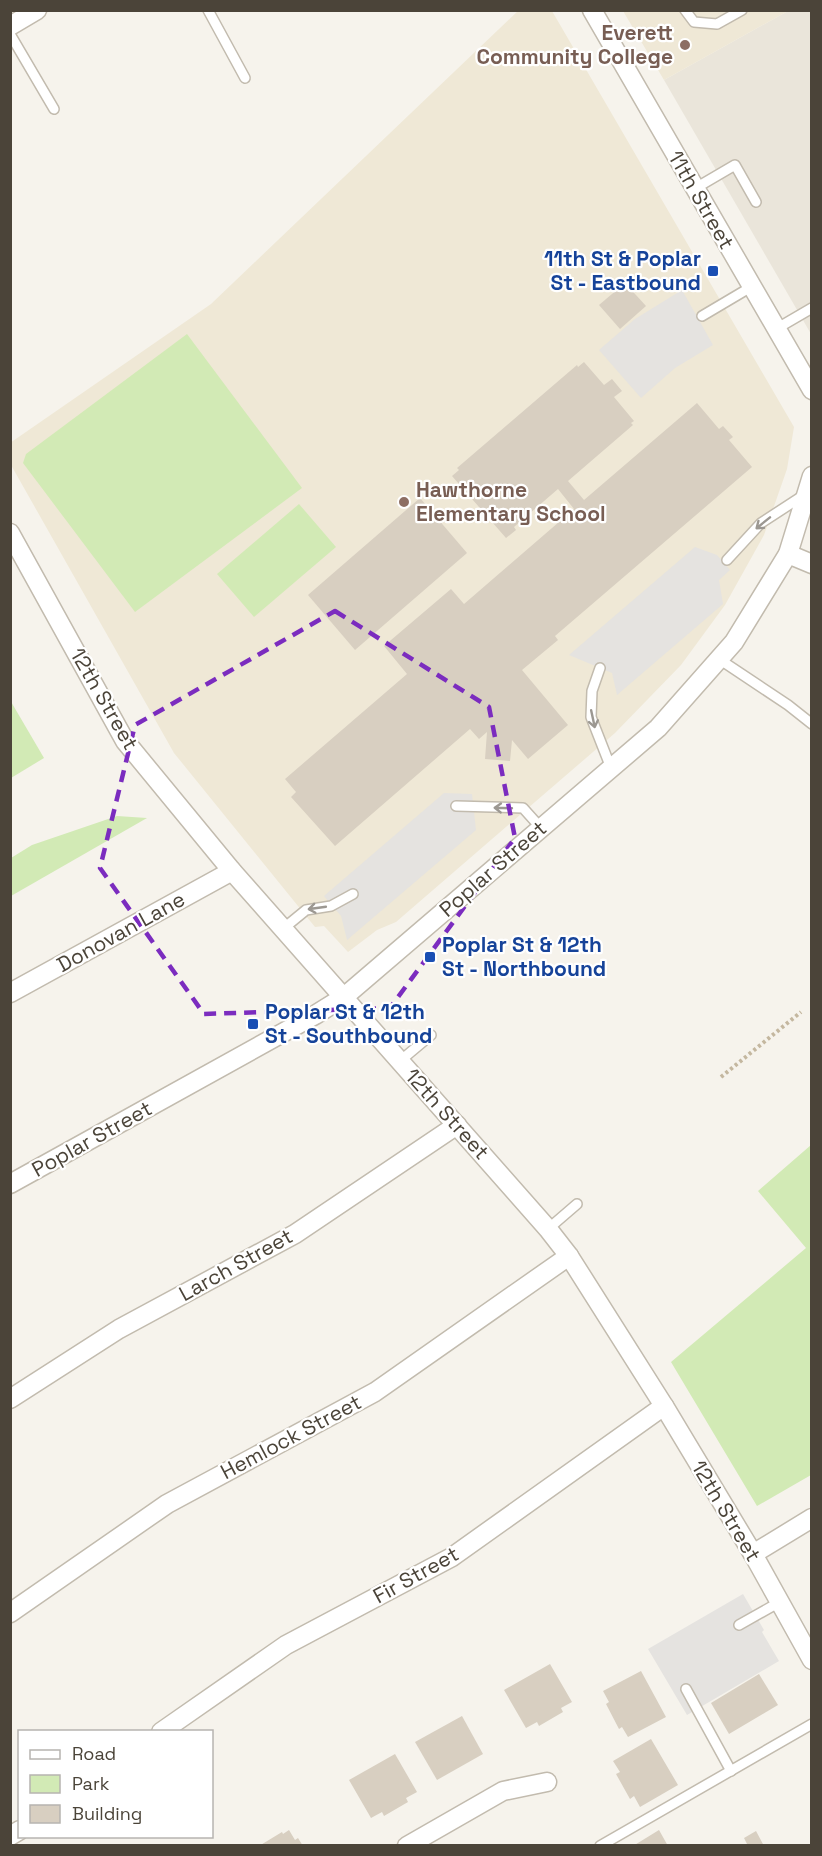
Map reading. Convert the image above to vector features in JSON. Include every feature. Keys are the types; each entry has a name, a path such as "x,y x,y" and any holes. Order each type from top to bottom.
{"street":[{"path":"10,26 36,10"},
{"name":"11th Street","path":"592,10 812,390"},
{"path":"812,476 788,554 812,564"},
{"name":"12th Street","path":"10,533 125,741 232,871 548,1228 569,1256 664,1406 753,1554 778,1603 805,1634 812,1660"},
{"name":"Poplar Street","path":"10,1184 344,997 658,728 734,642 788,554"},
{"name":"Donovan Lane","path":"10,993 232,871"},
{"name":"Larch Street","path":"10,1400 119,1329 295,1234 457,1125"},
{"name":"Hemlock Street","path":"10,1613 167,1504 375,1392 569,1256"},
{"name":"Fir Street","path":"162,1730 286,1645 452,1557 664,1406"},
{"path":"753,1554 812,1518"},
{"path":"407,1845 503,1791 547,1782"}],"lane":[{"path":"208,10 245,78"},
{"path":"685,10 694,22 717,24 742,10"},
{"path":"10,34 54,109"},
{"path":"694,189 735,165 756,202"},
{"path":"702,316 752,287"},
{"path":"776,329 812,308"},
{"path":"727,560 761,523 806,494"},
{"path":"718,659 788,705 812,724"},
{"path":"600,668 592,691 591,717 611,768"},
{"path":"456,806 523,808 541,828"},
{"path":"284,928 306,910 332,906 353,894"},
{"path":"400,1061 431,1035"},
{"path":"548,1228 577,1204"},
{"path":"739,1626 778,1603"},
{"path":"686,1689 731,1771"},
{"path":"600,1845 812,1724"}],"path":[{"path":"721,1077 801,1011"}],"highlighted area":[{"path":"335,611 489,707 515,838 390,1008 204,1014 100,868 135,725"}],"shaded area":[{"name":"Hawthorne Elementary School","path":"519,10 552,11 794,427 787,469 764,535 725,605 681,665 615,733 396,922 377,930 348,952 324,926 315,927 174,753 11,465 10,443 211,304"},
{"name":"Everett Community College","path":"623,11 788,11 664,80"},
{"path":"788,11 811,11 811,334 664,80"},
{"path":"682,290 713,345 675,368 641,398 599,350 635,319"},
{"path":"695,547 717,555 730,570 719,580 723,604 617,695 612,673 569,655"},
{"path":"444,793 472,794 476,830 347,940 341,916 324,896"},
{"path":"743,1594 779,1661 687,1715 648,1649"}],"green space":[{"path":"187,334 302,488 135,612 23,463 26,454"},
{"path":"299,504 336,547 254,617 217,574"},
{"path":"10,700 44,758 11,778 10,778"},
{"path":"117,816 147,818 11,896 11,858 32,845"},
{"path":"811,1145 811,1475 757,1506 671,1362 806,1248 758,1191"}],"building":[{"path":"625,283 646,306 620,329 599,305"},
{"name":"Hawthorne Elementary School","path":"584,362 604,385 612,379 622,391 614,397 634,421 631,423 633,425 568,481 584,500 697,403 719,429 723,426 733,437 729,440 752,467 555,636 558,640 522,670 568,725 528,759 512,740 510,761 485,759 487,732 479,739 470,729 335,846 291,797 296,792 285,779 407,674 384,646 451,589 464,604 574,509 558,489 514,527 516,530 506,538 452,476 459,470 457,468 577,365 578,367"},
{"path":"420,498 467,553 355,650 308,595"},
{"path":"550,1664 572,1702 561,1708 563,1712 539,1726 537,1722 526,1728 504,1690"},
{"path":"641,1671 666,1717 628,1737 622,1727 619,1729 606,1704 609,1702 603,1691"},
{"path":"759,1674 778,1705 729,1734 711,1703"},
{"path":"462,1716 483,1754 437,1780 415,1742"},
{"path":"651,1739 678,1785 640,1807 634,1796 630,1799 616,1774 620,1772 613,1761"},
{"path":"395,1754 417,1792 406,1798 408,1802 384,1816 382,1812 371,1818 349,1780"},
{"path":"289,1830 295,1840 298,1838 303,1846 259,1846 282,1832 283,1834"},
{"path":"659,1830 668,1846 633,1846"},
{"path":"756,1831 764,1846 748,1846 744,1838"}],"place":[{"name":"Everett Community College","path":"685,45"},
{"name":"11th St & Poplar St - Eastbound","path":"713,271"},
{"name":"Hawthorne Elementary School","path":"404,502"},
{"name":"Poplar St & 12th St - Northbound","path":"430,957"},
{"name":"Poplar St & 12th St - Southbound","path":"253,1024"}]}
